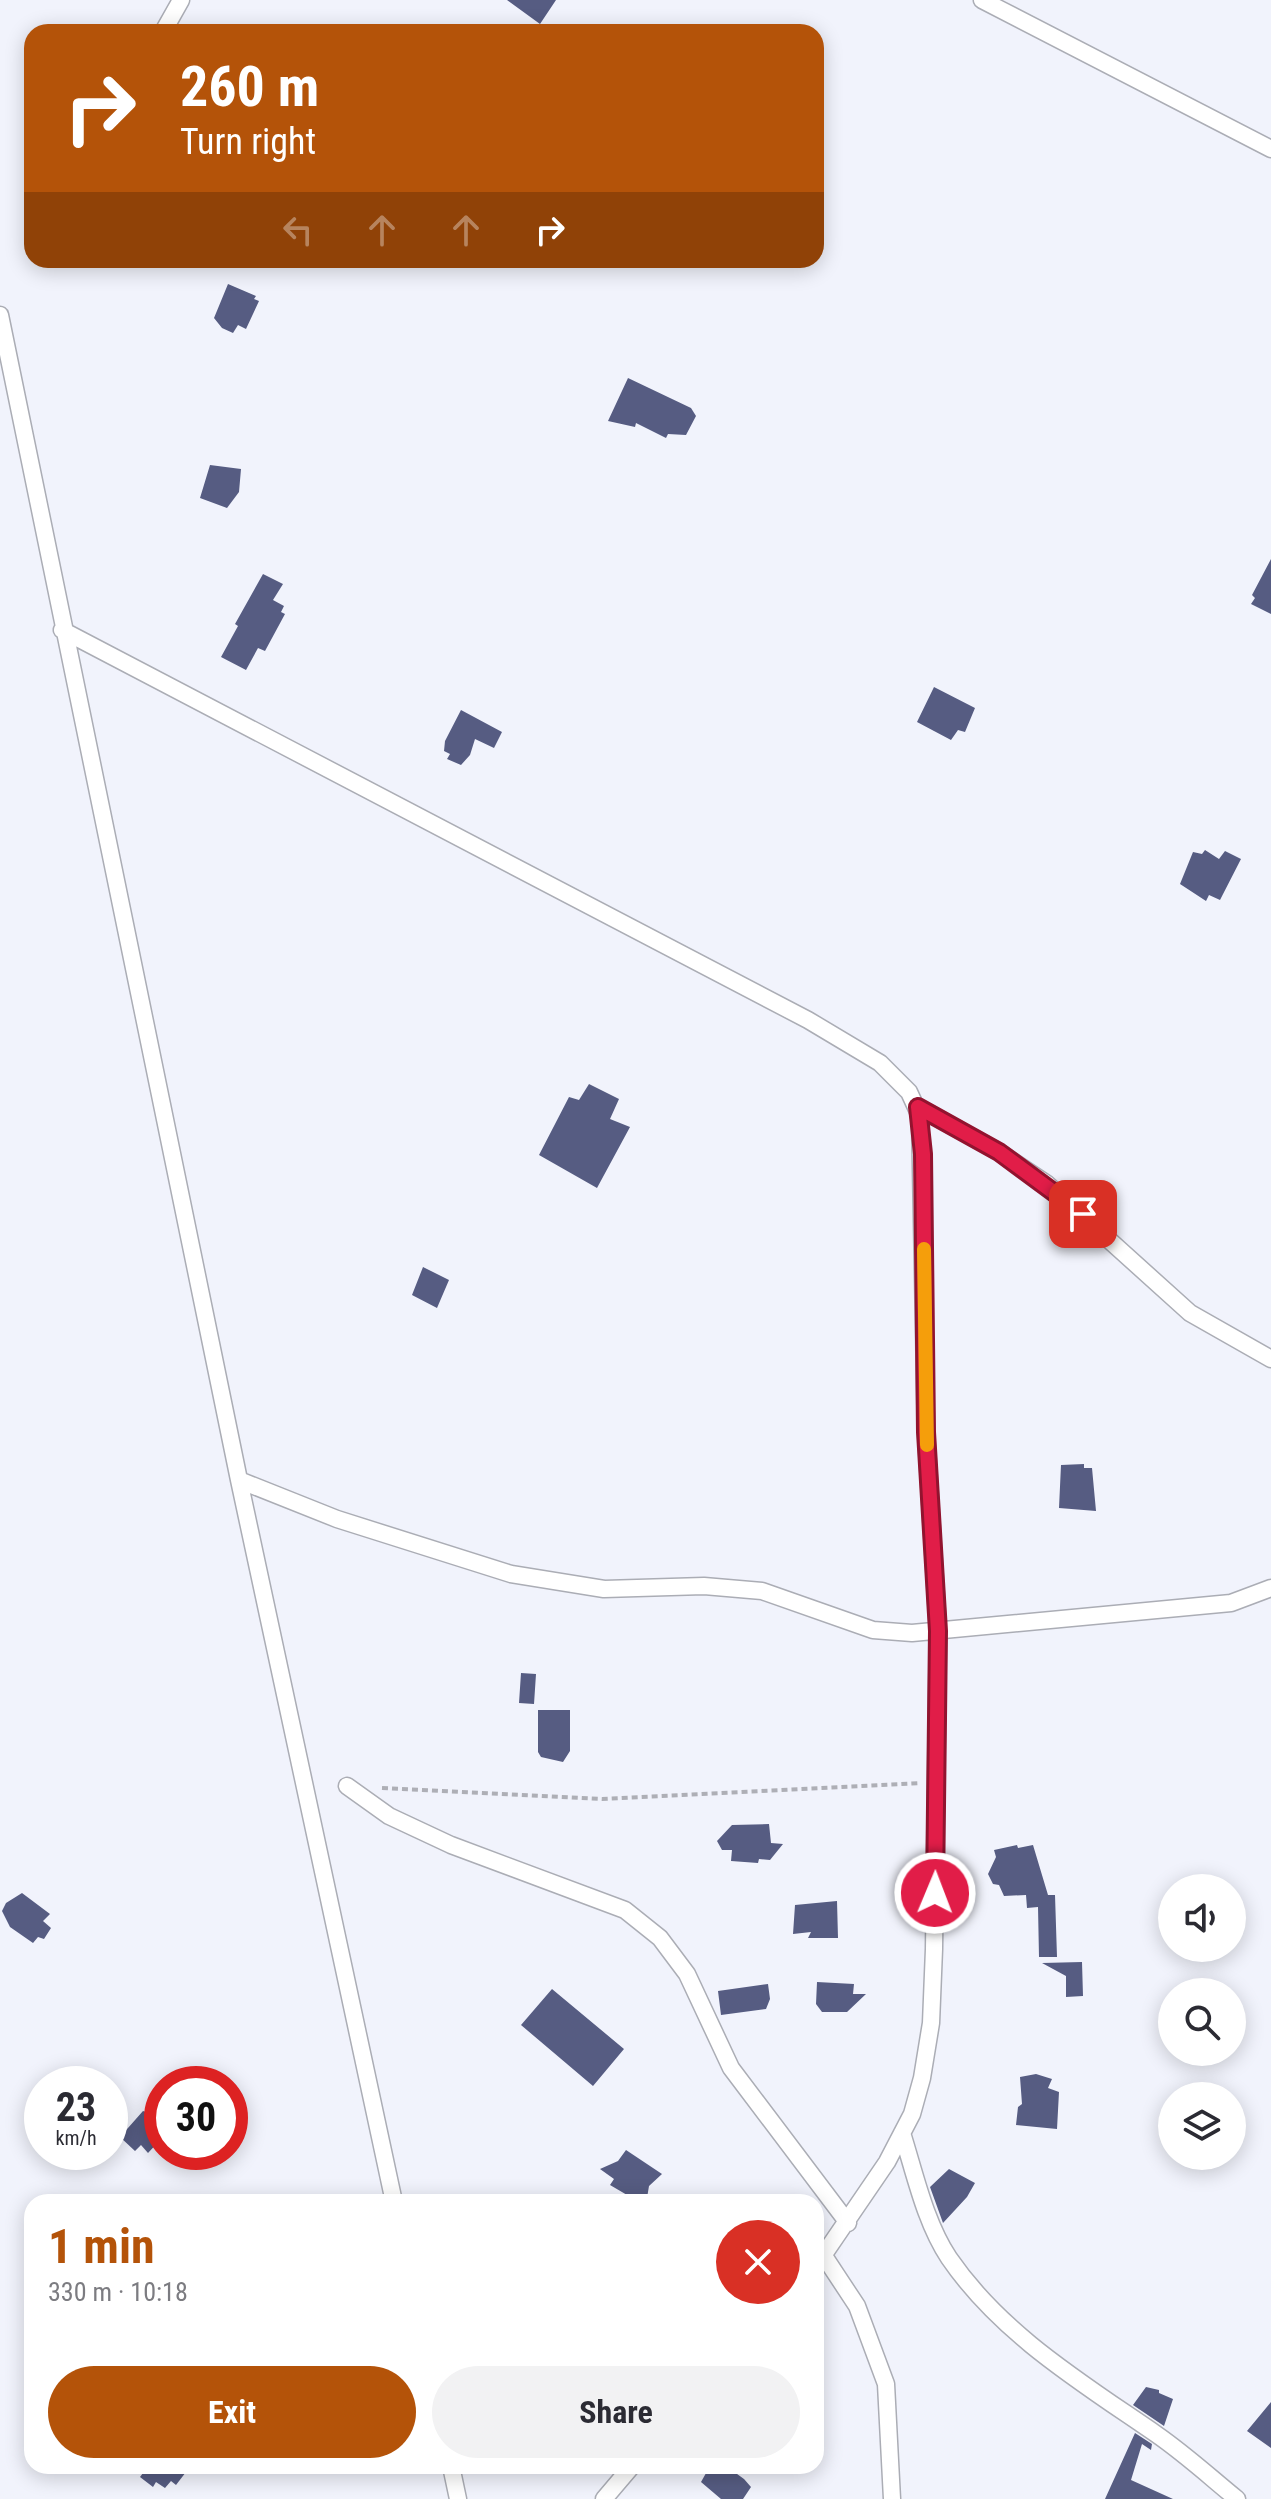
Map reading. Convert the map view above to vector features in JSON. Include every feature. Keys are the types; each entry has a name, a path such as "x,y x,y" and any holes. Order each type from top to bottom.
{"street":[{"path":"168,24 181,0"},
{"path":"982,0 1271,149"},
{"path":"0,315 62,630 239,1480 392,2194"},
{"path":"62,630 808,1020 880,1063 909,1092 918,1107 923,1154 926,1432 938,1631 931,2023 922,2078 902,2133 848,2223 824,2256"},
{"path":"918,1107 999,1152 1047,1184 1190,1313 1271,1359"},
{"path":"239,1480 337,1519 511,1574 604,1589 704,1586 762,1591 873,1630 938,1631 1231,1603 1271,1588"},
{"path":"347,1786 389,1816 451,1845 625,1910 660,1938 687,1974 731,2068 848,2223"},
{"path":"902,2133 924,2203 948,2256 990,2310 1108,2403 1184,2454 1237,2499"},
{"path":"824,2266 857,2306 886,2384 892,2499"},
{"path":"453,2474 458,2499"},
{"path":"604,2499 625,2474"}],"path":[{"path":"379,1788 602,1799 937,1782"}],"building":[{"path":"507,0 556,0 540,24"},
{"path":"228,284 256,296 254,299 259,301 246,329 238,325 233,333 222,328 214,318"},
{"path":"628,378 691,408 696,416 686,435 668,434 666,438 636,423 635,427 608,421"},
{"path":"210,465 241,469 239,492 227,508 200,498"},
{"path":"1271,559 1271,614 1251,604 1255,598 1252,595"},
{"path":"263,574 283,584 273,600 284,606 281,612 285,614 265,651 258,648 246,670 221,657 238,626 235,624"},
{"path":"934,687 975,708 965,732 958,730 951,740 917,722"},
{"path":"461,710 502,732 494,748 475,739 470,755 461,765 447,759 450,754 444,751 445,741"},
{"path":"1205,850 1219,859 1225,851 1241,859 1220,900 1209,895 1206,901 1180,884 1193,852 1202,854"},
{"path":"589,1084 619,1099 610,1119 630,1127 597,1188 539,1155 569,1097 579,1100"},
{"path":"423,1267 449,1280 437,1308 412,1295"},
{"path":"1084,1464 1084,1468 1092,1468 1096,1511 1059,1508 1061,1465"},
{"path":"521,1673 536,1674 534,1704 519,1703"},
{"path":"538,1710 570,1710 570,1751 563,1762 541,1757 538,1752"},
{"path":"769,1824 771,1843 783,1844 770,1860 759,1859 758,1863 731,1861 732,1850 722,1850 717,1841 732,1825"},
{"path":"1017,1845 1018,1848 1033,1845 1048,1895 1055,1895 1057,1957 1039,1957 1038,1907 1027,1908 1026,1895 1004,1896 999,1885 993,1884 988,1874 996,1857 994,1850"},
{"path":"22,1893 50,1914 43,1921 51,1928 44,1939 38,1937 33,1943 10,1927 2,1911 6,1903"},
{"path":"837,1901 838,1938 808,1938 811,1932 793,1934 795,1905"},
{"path":"1082,1962 1083,1996 1066,1997 1066,1976 1042,1963"},
{"path":"817,1982 854,1984 853,1994 866,1994 847,2012 822,2012 816,2004"},
{"path":"768,1984 770,1999 766,2009 721,2015 718,1991"},
{"path":"552,1989 624,2049 593,2086 521,2025"},
{"path":"1036,2074 1052,2079 1048,2088 1059,2092 1057,2129 1016,2125 1018,2107 1022,2104 1020,2077"},
{"path":"143,2111 144,2148 141,2145 135,2151 128,2144 128,2128"},
{"path":"626,2150 662,2174 649,2186 648,2194 625,2194 610,2185 614,2179 600,2169 618,2161"},
{"path":"949,2169 975,2183 967,2197 943,2223 930,2187"},
{"path":"1146,2387 1159,2390 1159,2393 1173,2399 1164,2426 1133,2405"},
{"path":"1271,2402 1271,2448 1247,2431"},
{"path":"1135,2433 1152,2444 1151,2450 1142,2444 1131,2480 1173,2499 1105,2499"},
{"path":"142,2474 184,2474 176,2485 171,2481 165,2488 156,2482 153,2487 140,2477"},
{"path":"706,2474 737,2474 751,2487 743,2499 721,2499 701,2482"}],"slow traffic":[{"path":"924,1249 927,1445"}],"route":[{"path":"935,1893 938,1631 926,1432 923,1154 918,1107 999,1152 1047,1184 1083,1214"}]}
